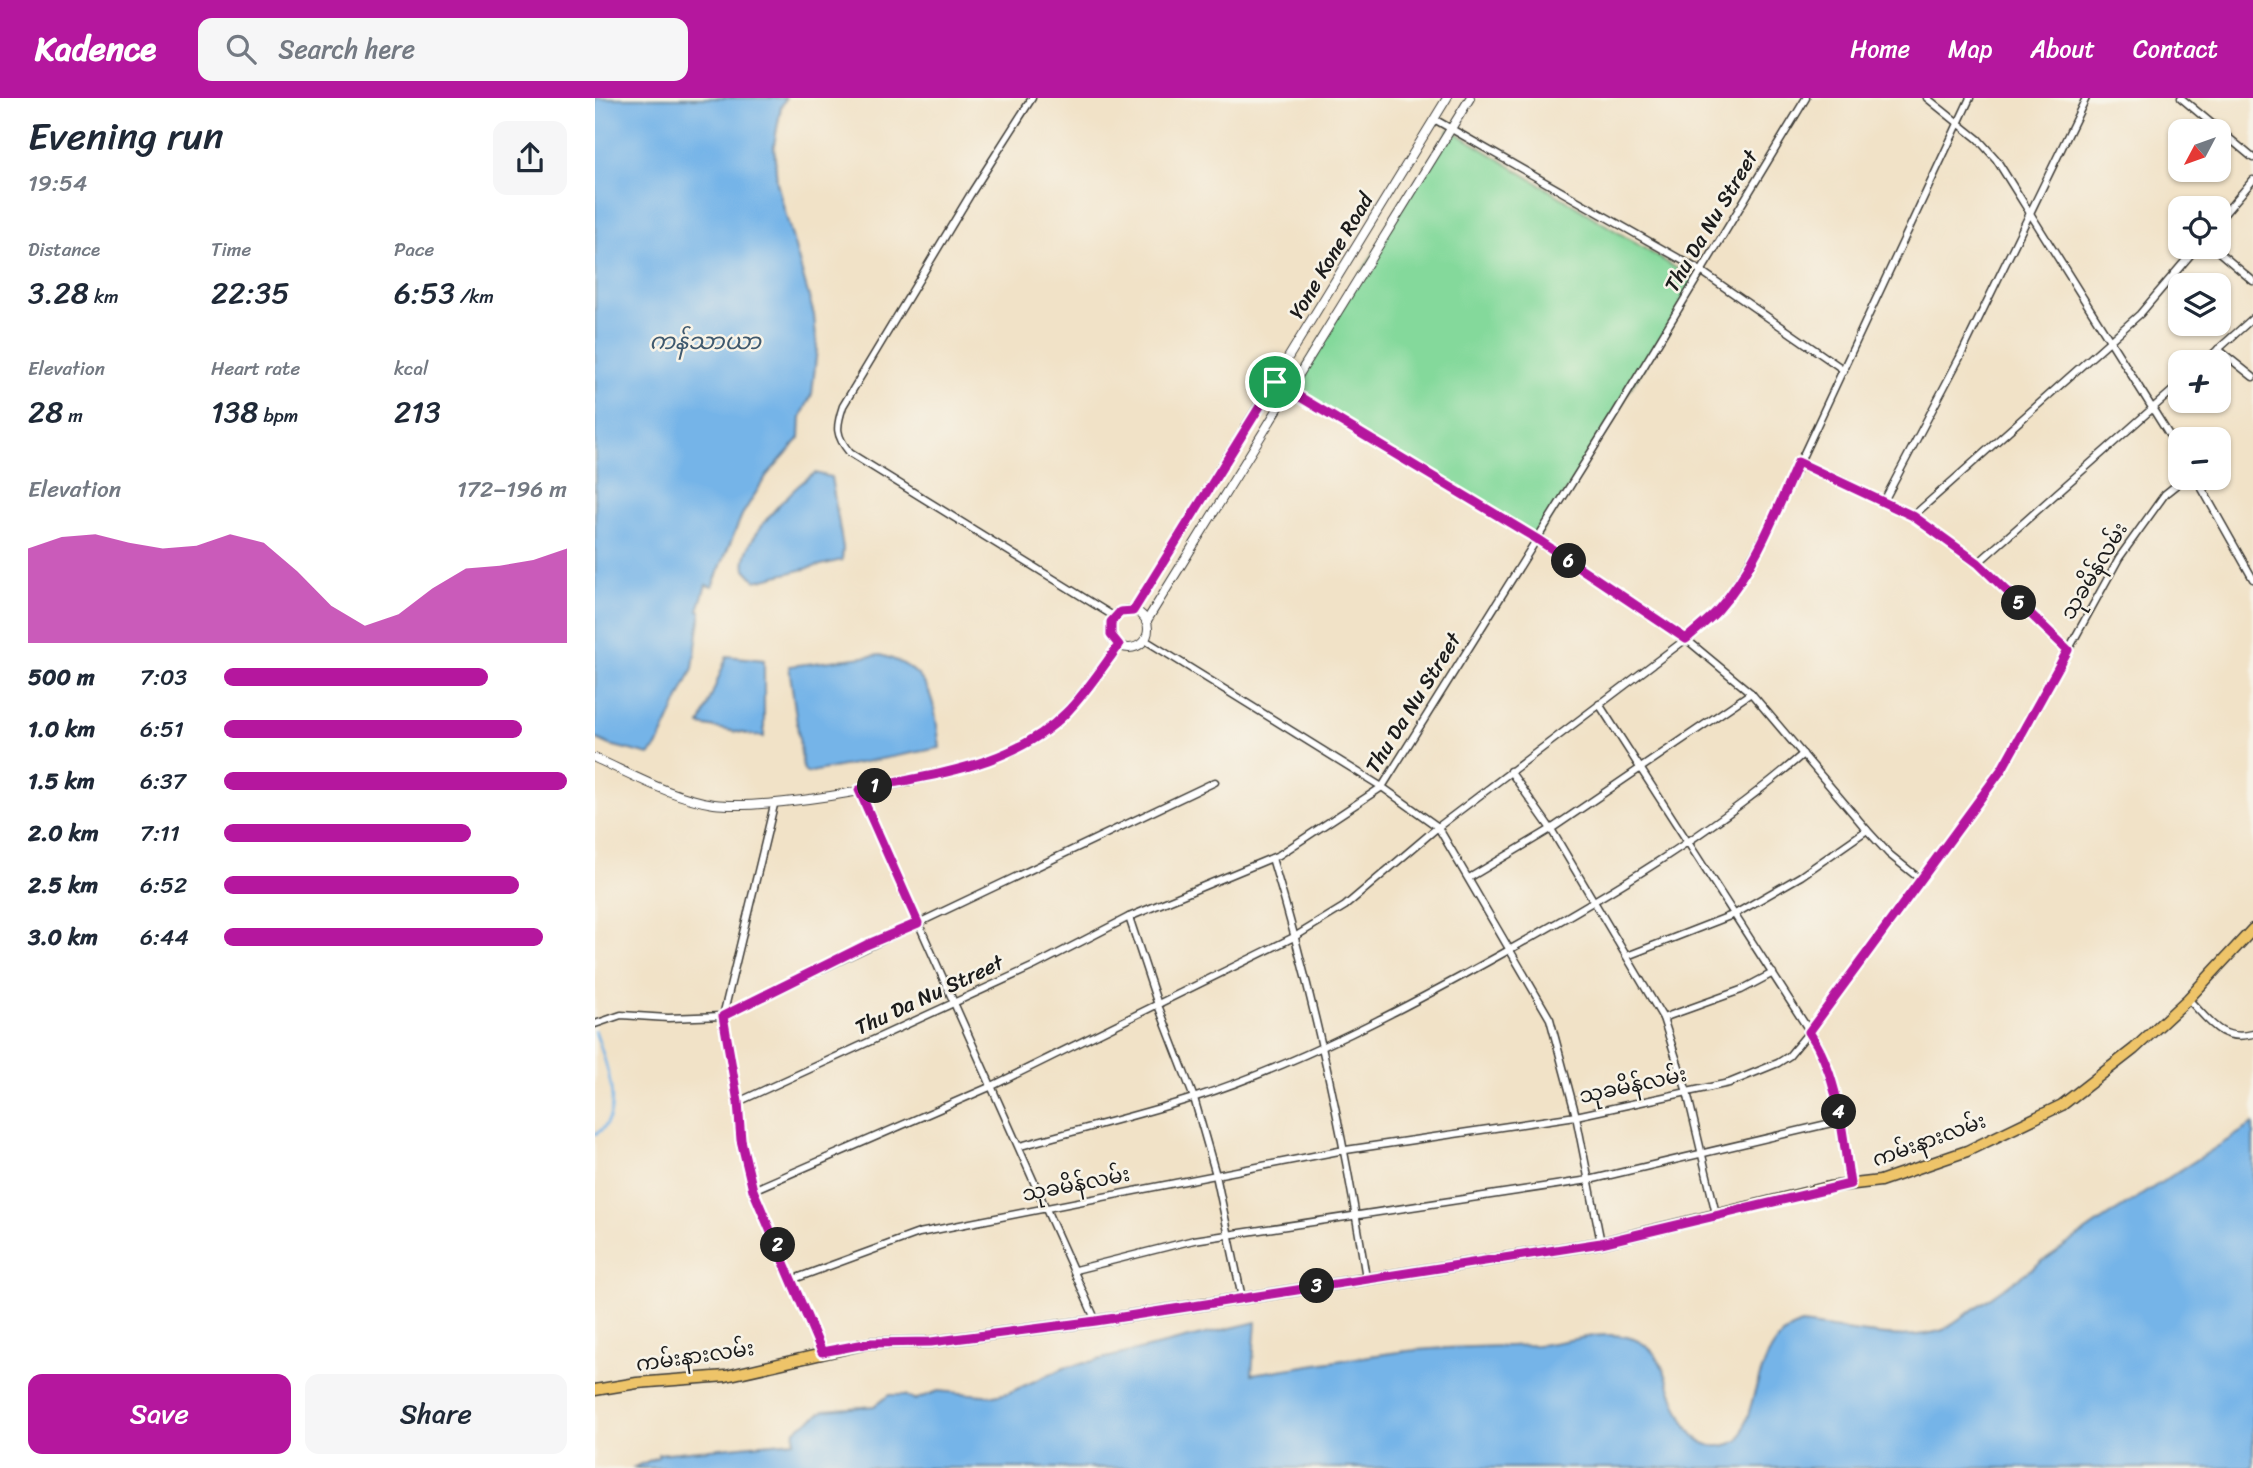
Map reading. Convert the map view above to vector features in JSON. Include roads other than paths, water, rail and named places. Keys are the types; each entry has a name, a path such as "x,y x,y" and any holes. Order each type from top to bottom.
{"main road":[{"name":"ကမ်းနားလမ်း","path":"595,1390 726,1376 870,1343 931,1342 1096,1321 1601,1243 1850,1184 1880,1181 1967,1151 2062,1105 2134,1049 2188,999 2253,929"}],"street":[{"path":"1032,98 970,195 843,406 836,428 850,453 1115,617"},
{"name":"Yone Kone Road","path":"1133,611 1447,98"},
{"path":"1115,617 1111,635 1119,645 1136,647 1145,640 1146,622 1469,98"},
{"name":"Thu Da Nu Street","path":"738,1102 953,1003 1129,917 1272,858 1382,787 1806,98"},
{"path":"1927,98 1959,122 1996,159 2168,435"},
{"path":"753,1190 992,1086 1296,936 1345,906 1438,827 1686,639 1718,610 1733,590 1770,526 1970,98"},
{"path":"1884,500 1959,359 2086,98"},
{"path":"2181,98 2253,158"},
{"path":"1434,119 1701,271 1844,370"},
{"path":"2231,206 2253,180"},
{"path":"1913,516 2068,381 2140,314 2187,259"},
{"path":"2227,259 2253,281"},
{"path":"2253,318 2218,349 2253,377"},
{"path":"1275,382 1537,539 1686,639 1751,693 1867,830 1921,880"},
{"path":"1978,563 2168,395"},
{"path":"1798,462 1884,500 1913,516 1978,563 2068,650"},
{"name":"သုခမိန်လမ်း","path":"794,1279 919,1233 1346,1150 1576,1116 1687,1092 1764,1071 1789,1056 1809,1032 2002,769 2119,558 2170,490"},
{"path":"2203,490 2253,579"},
{"path":"1200,503 1213,513"},
{"path":"1115,617 1133,611 1146,622"},
{"path":"1145,640 1382,787 1438,827 1512,949 1550,1019 1576,1116 1601,1243"},
{"path":"595,758 700,801 774,805 859,790 994,759 1032,741 1067,712 1119,645"},
{"path":"1469,878 1551,829 1751,693"},
{"path":"1599,704 1773,973 1826,1064 1840,1121 1850,1184"},
{"path":"1020,1146 1194,1098 1321,1047 1413,1004 1594,902 1750,800 1803,754"},
{"path":"1510,771 1551,829 1663,1018 1687,1092 1716,1214"},
{"path":"595,1024 621,1015 668,1018 723,1016 866,945 1215,782"},
{"path":"859,790 953,1003 1048,1207 1096,1321"},
{"path":"774,805 723,1016 738,1102 741,1140 753,1190 794,1279 822,1352"},
{"path":"1627,957 1735,914 1801,876 1867,830"},
{"path":"1272,858 1296,936 1346,1150 1366,1279"},
{"path":"1129,917 1158,1005 1194,1098 1216,1175 1242,1298"},
{"path":"1663,1018 1741,990 1773,973"},
{"path":"2188,999 2224,1035 2237,1039 2253,1034"},
{"path":"1075,1270 1163,1246 1228,1234 1589,1180 1840,1121"}],"water":[{"name":"ကန်သာယာ","path":"595,98 786,98 781,107 774,145 777,183 814,315 817,348 812,394 801,417 800,438 767,475 742,515 712,587 706,585 698,610 701,611 693,668 657,747 649,755 610,745 595,738"},
{"path":"815,473 831,477 843,548 842,560 756,581 745,569 745,558 750,544 769,516"},
{"path":"880,655 898,661 921,678 928,689 936,716 940,748 806,773 803,768 789,666"},
{"path":"727,656 764,660 764,737 700,725"},
{"path":"2253,1124 2253,1468 632,1468 658,1457 658,1454 794,1441 795,1430 825,1410 874,1406 889,1395 905,1395 915,1400 938,1391 994,1396 1008,1393 1064,1368 1256,1322 1252,1374 1416,1350 1537,1345 1605,1335 1627,1337 1648,1347 1656,1356 1679,1410 1695,1437 1707,1444 1721,1446 1739,1440 1767,1358 1787,1332 1801,1324 1910,1336 1943,1330 2102,1220"}],"waterway":[{"path":"595,1031 608,1071 612,1101 605,1126 595,1134"}]}
